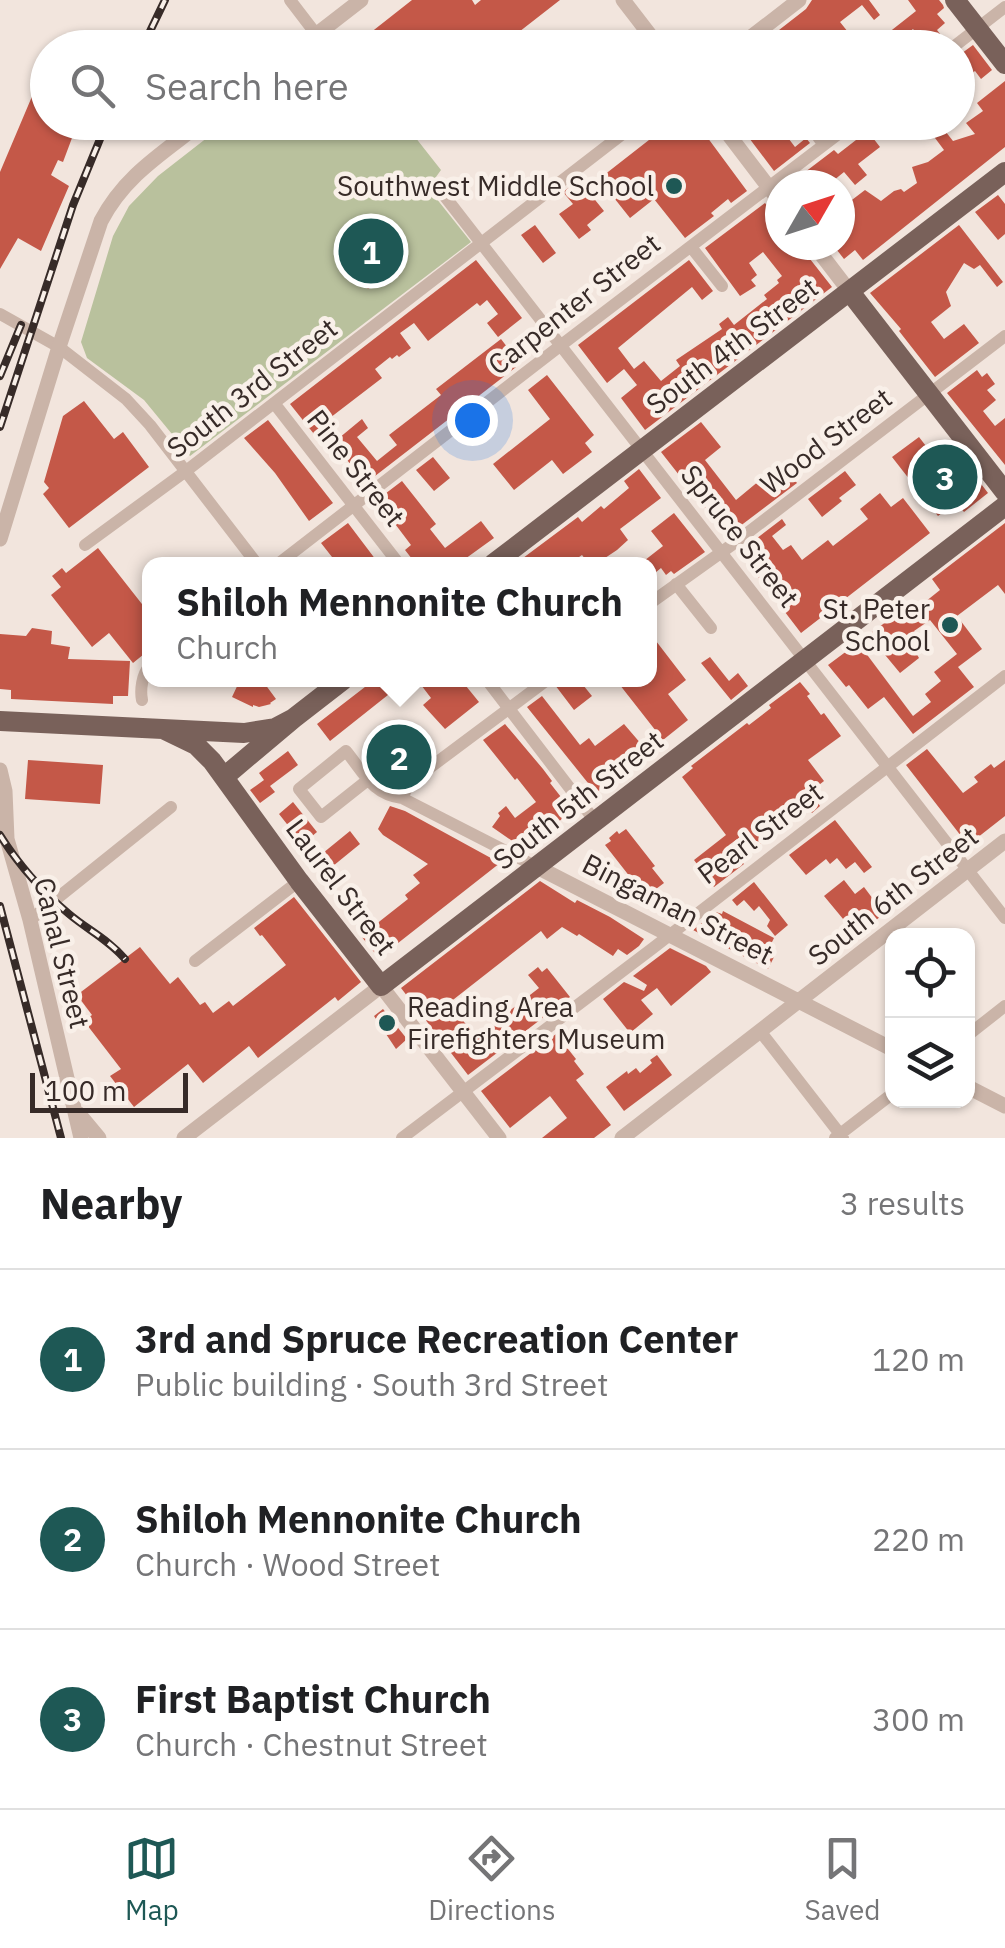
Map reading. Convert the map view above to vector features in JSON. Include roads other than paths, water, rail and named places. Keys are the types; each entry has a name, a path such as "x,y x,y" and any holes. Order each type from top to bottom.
{"main road":[{"path":"955,0 1005,64"},
{"name":"South 4th Street","path":"501,557 1005,172"},
{"path":"850,292 1005,492"},
{"name":"South 5th Street","path":"381,986 1005,506"},
{"path":"224,777 334,687"},
{"path":"0,722 253,732 275,728 294,718"},
{"name":"Laurel Street","path":"162,730 196,746 212,760 381,986"}],"street":[{"path":"290,0 313,30"},
{"path":"321,30 361,0"},
{"path":"623,0 646,30"},
{"path":"761,30 792,2"},
{"path":"974,30 1005,7"},
{"path":"0,539 101,221 130,179 179,140"},
{"name":"South 3rd Street","path":"86,545 615,140"},
{"path":"732,140 765,182"},
{"path":"820,140 824,145"},
{"name":"Carpenter Street","path":"793,170 831,140"},
{"name":"Spruce Street","path":"436,185 1005,918"},
{"name":"Carpenter Street","path":"287,557 765,192"},
{"path":"691,246 722,286"},
{"path":"825,260 850,292"},
{"path":"0,314 59,347 126,399 253,557"},
{"name":"Wood Street","path":"657,598 1005,336"},
{"name":"Pine Street","path":"274,403 394,557"},
{"path":"676,584 711,628"},
{"name":"Pearl Street","path":"402,1138 1005,676"},
{"path":"142,686 142,700"},
{"path":"493,687 595,821"},
{"path":"402,798 416,778 538,687"},
{"name":"Bingaman Street","path":"369,779 321,817 298,788 346,751 369,779 379,792 402,798 885,1046"},
{"name":"Canal Street","path":"0,770 5,791 4,833 30,920 81,1138"},
{"path":"30,920 171,807"},
{"name":"South 6th Street","path":"622,1138 1005,841"},
{"path":"195,961 300,881"},
{"name":"Laurel Street","path":"381,986 499,1138"},
{"name":"South 5th Street","path":"184,1138 381,986"},
{"path":"975,1030 1005,1006"},
{"path":"760,1031 839,1137 885,1100"},
{"path":"975,1091 1005,1106"},
{"path":"76,1110 99,1138"}],"railway":[{"path":"151,30 165,0"},
{"path":"0,427 73,205 100,140"},
{"path":"0,376 21,325"},
{"path":"0,835 50,896 125,959"},
{"path":"0,906 61,1138"}],"place":[{"name":"Southwest Middle School","path":"674,186"},
{"name":"3rd and Spruce Recreation Center","path":"371,251"},
{"name":"First Baptist Church","path":"945,477"},
{"name":"St. Peter School","path":"950,625"},
{"name":"Shiloh Mennonite Church","path":"399,757"},
{"name":"Reading Area Firefighters Museum","path":"387,1023"}]}
